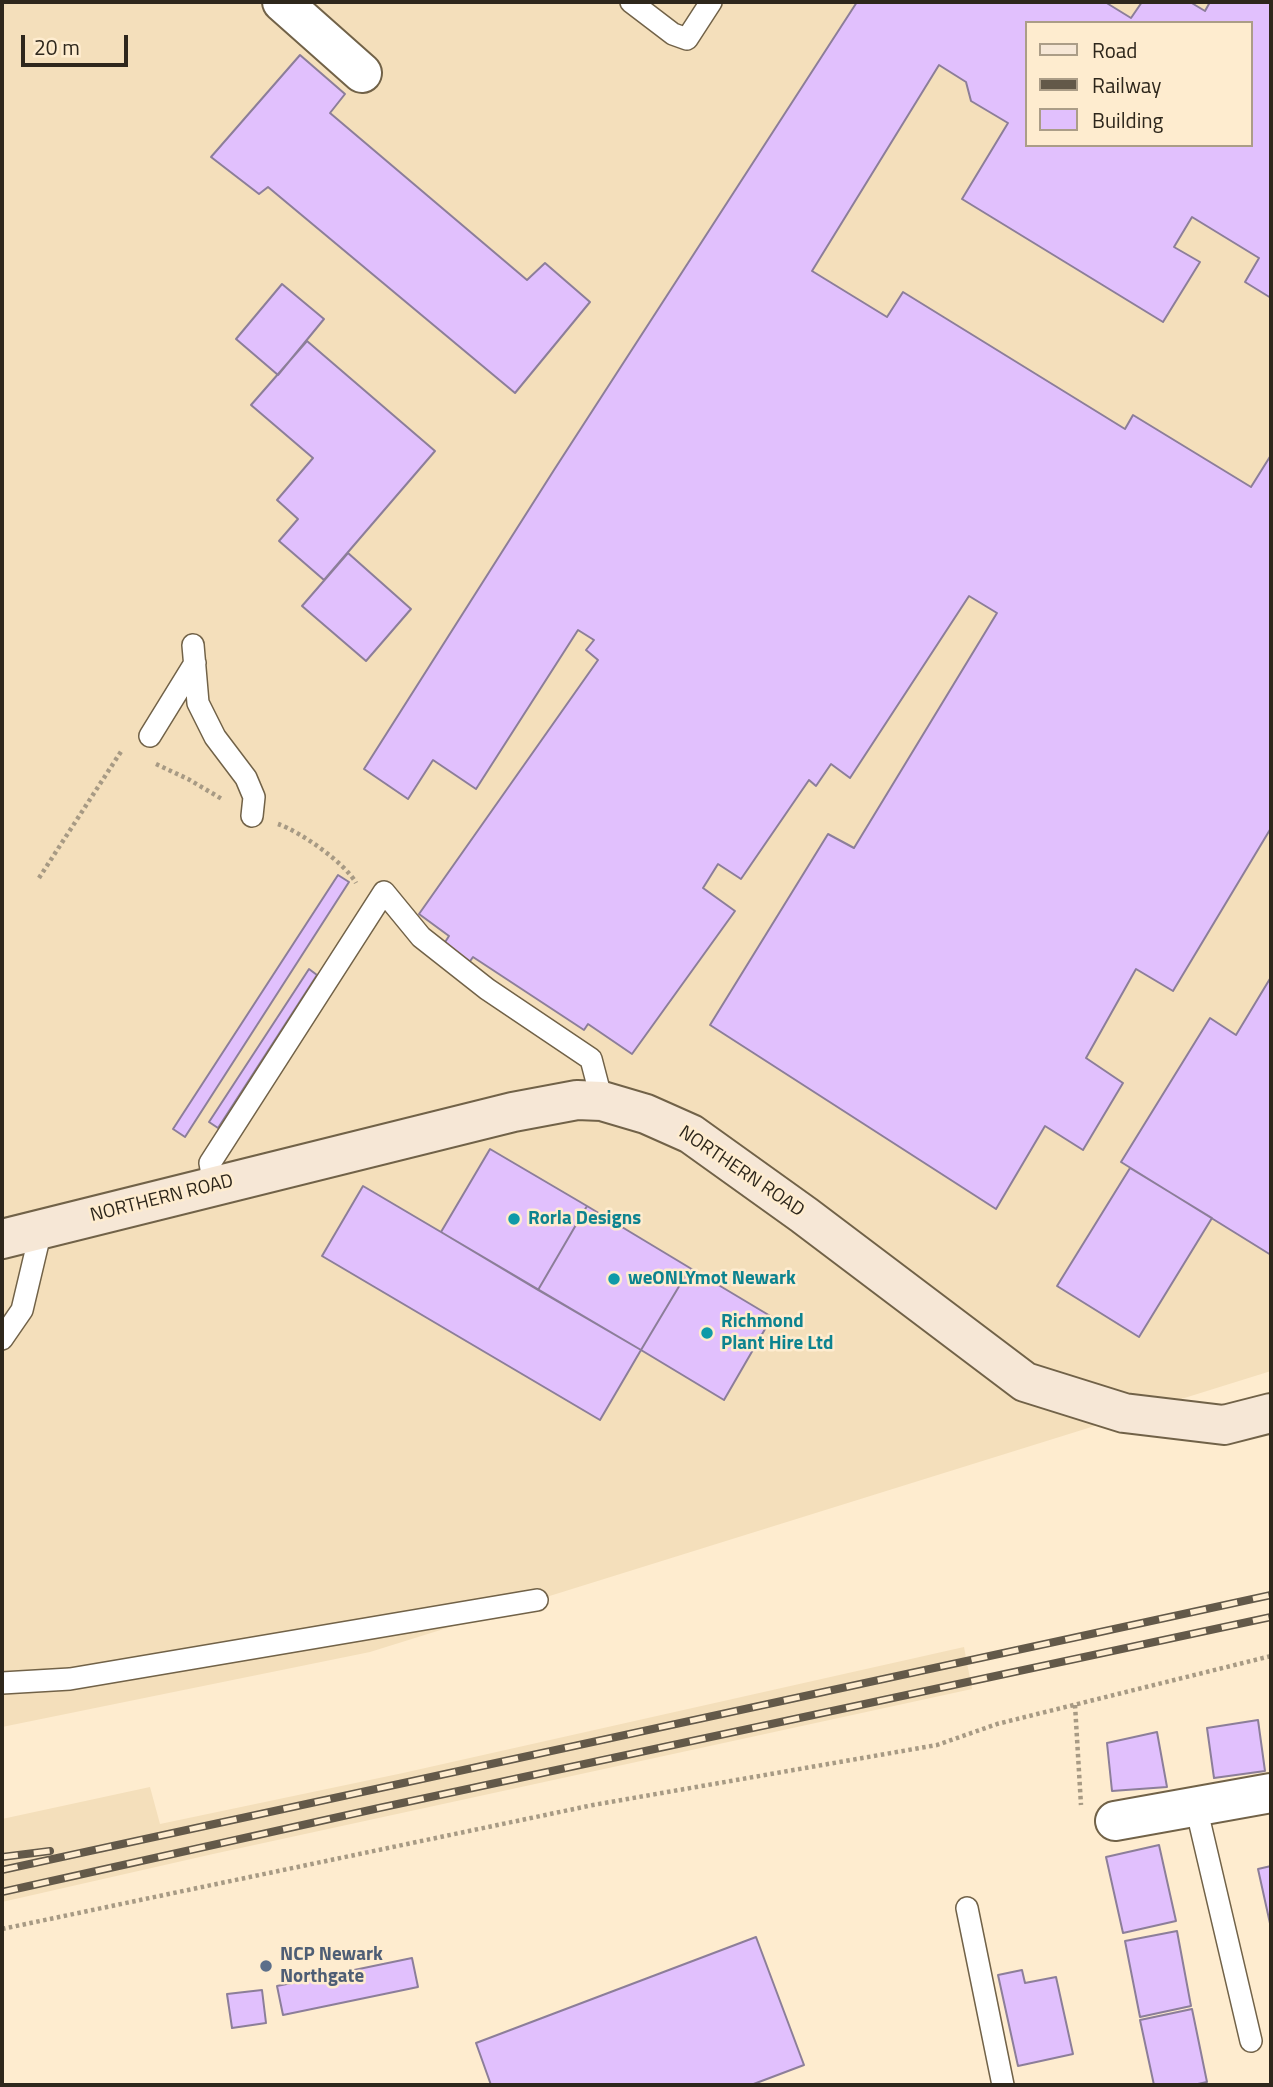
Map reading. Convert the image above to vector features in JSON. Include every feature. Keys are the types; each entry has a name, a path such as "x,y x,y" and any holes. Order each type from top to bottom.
{"street":[{"path":"282,2 362,73"},
{"name":"NORTHERN ROAD","path":"2,1239 513,1112 577,1100 602,1101 646,1114 691,1134 804,1215 1025,1382 1124,1413 1224,1425 1271,1413"},
{"path":"1115,1821 1271,1793"}],"lane":[{"path":"631,2 673,34 687,39 711,2"},
{"path":"139,737 194,654 198,703 215,737 246,778 254,797 252,816"},
{"path":"214,1186 210,1163 384,892 421,937 487,989 592,1059 602,1101"},
{"path":"2,1339 22,1310 41,1230"},
{"path":"2,1683 70,1679 537,1600"},
{"path":"1196,1807 1251,2041"},
{"path":"967,1908 1003,2085"}],"path":[{"path":"39,877 122,750 139,737"},
{"path":"122,750 130,753"},
{"path":"150,762 188,779 252,816 293,829 343,867 357,882 350,892"},
{"path":"2,1929 593,1805 937,1745 997,1724 1271,1657"},
{"path":"1075,1705 1082,1820 1115,1821"}],"shaded area":[{"path":"2,2 1271,2 1271,1371 370,1652 2,1727"},
{"path":"964,1647 972,1689 2,1902 2,1819 150,1787 160,1824 403,1773"}],"building":[{"path":"857,2 1105,2 1131,18 1142,2 1190,2 1205,11 1210,2 1271,2 1271,298 1245,282 1259,258 1192,217 1174,247 1200,262 1163,322 962,199 1008,123 971,101 966,82 939,65 812,271 887,317 903,292 1125,429 1133,415 1251,487 1271,455 1271,828 1173,991 1136,969 1086,1058 1123,1083 1083,1150 1045,1126 996,1209 710,1025 828,834 854,848 997,613 969,596 850,778 831,764 816,786 809,780 741,879 718,864 703,888 735,911 632,1054 588,1024 584,1030 473,957 468,964 442,947 449,936 419,914 598,660 586,650 594,640 578,630 476,789 433,760 408,799 364,769"},
{"path":"300,55 345,94 330,113 527,280 545,263 590,302 515,393 268,187 259,194 211,157"},
{"path":"282,284 324,319 278,375 236,339"},
{"path":"307,341 435,451 324,580 279,541 298,519 277,500 313,458 251,405"},
{"path":"348,553 411,609 366,661 302,606"},
{"path":"338,875 349,882 185,1137 173,1129"},
{"path":"309,969 317,975 218,1128 209,1122"},
{"path":"1271,977 1271,1255 1121,1162 1210,1018 1236,1035"},
{"name":"Rorla Designs","path":"490,1149 587,1206 538,1290 441,1232"},
{"path":"1130,1168 1212,1218 1139,1337 1057,1286"},
{"path":"363,1186 641,1350 600,1420 322,1256"},
{"name":"weONLYmot Newark","path":"587,1206 690,1268 641,1350 538,1290"},
{"name":"Richmond Plant Hire Ltd","path":"690,1268 772,1317 724,1400 641,1350"},
{"path":"1258,1720 1265,1771 1214,1778 1207,1728"},
{"path":"1157,1732 1167,1787 1112,1791 1107,1743"},
{"path":"1159,1845 1176,1921 1123,1933 1106,1857"},
{"path":"1271,1866 1271,1928 1258,1869"},
{"path":"1177,1931 1191,2006 1140,2017 1125,1941"},
{"path":"756,1937 804,2065 751,2085 491,2085 476,2043"},
{"path":"412,1958 418,1987 283,2015 277,1986"},
{"path":"1022,1970 1025,1983 1056,1977 1073,2054 1018,2066 998,1975"},
{"path":"262,1990 266,2023 232,2028 227,1994"},
{"path":"1192,2009 1207,2082 1193,2085 1154,2085 1140,2020"}],"railway":[{"path":"2,1870 1271,1595"},
{"path":"2,1892 379,1808 1271,1617"},
{"path":"2,1857 50,1851"}],"place":[{"name":"Rorla Designs","path":"514,1219"},
{"name":"weONLYmot Newark","path":"614,1279"},
{"name":"Richmond Plant Hire Ltd","path":"707,1333"},
{"name":"NCP Newark Northgate","path":"266,1966"}]}
